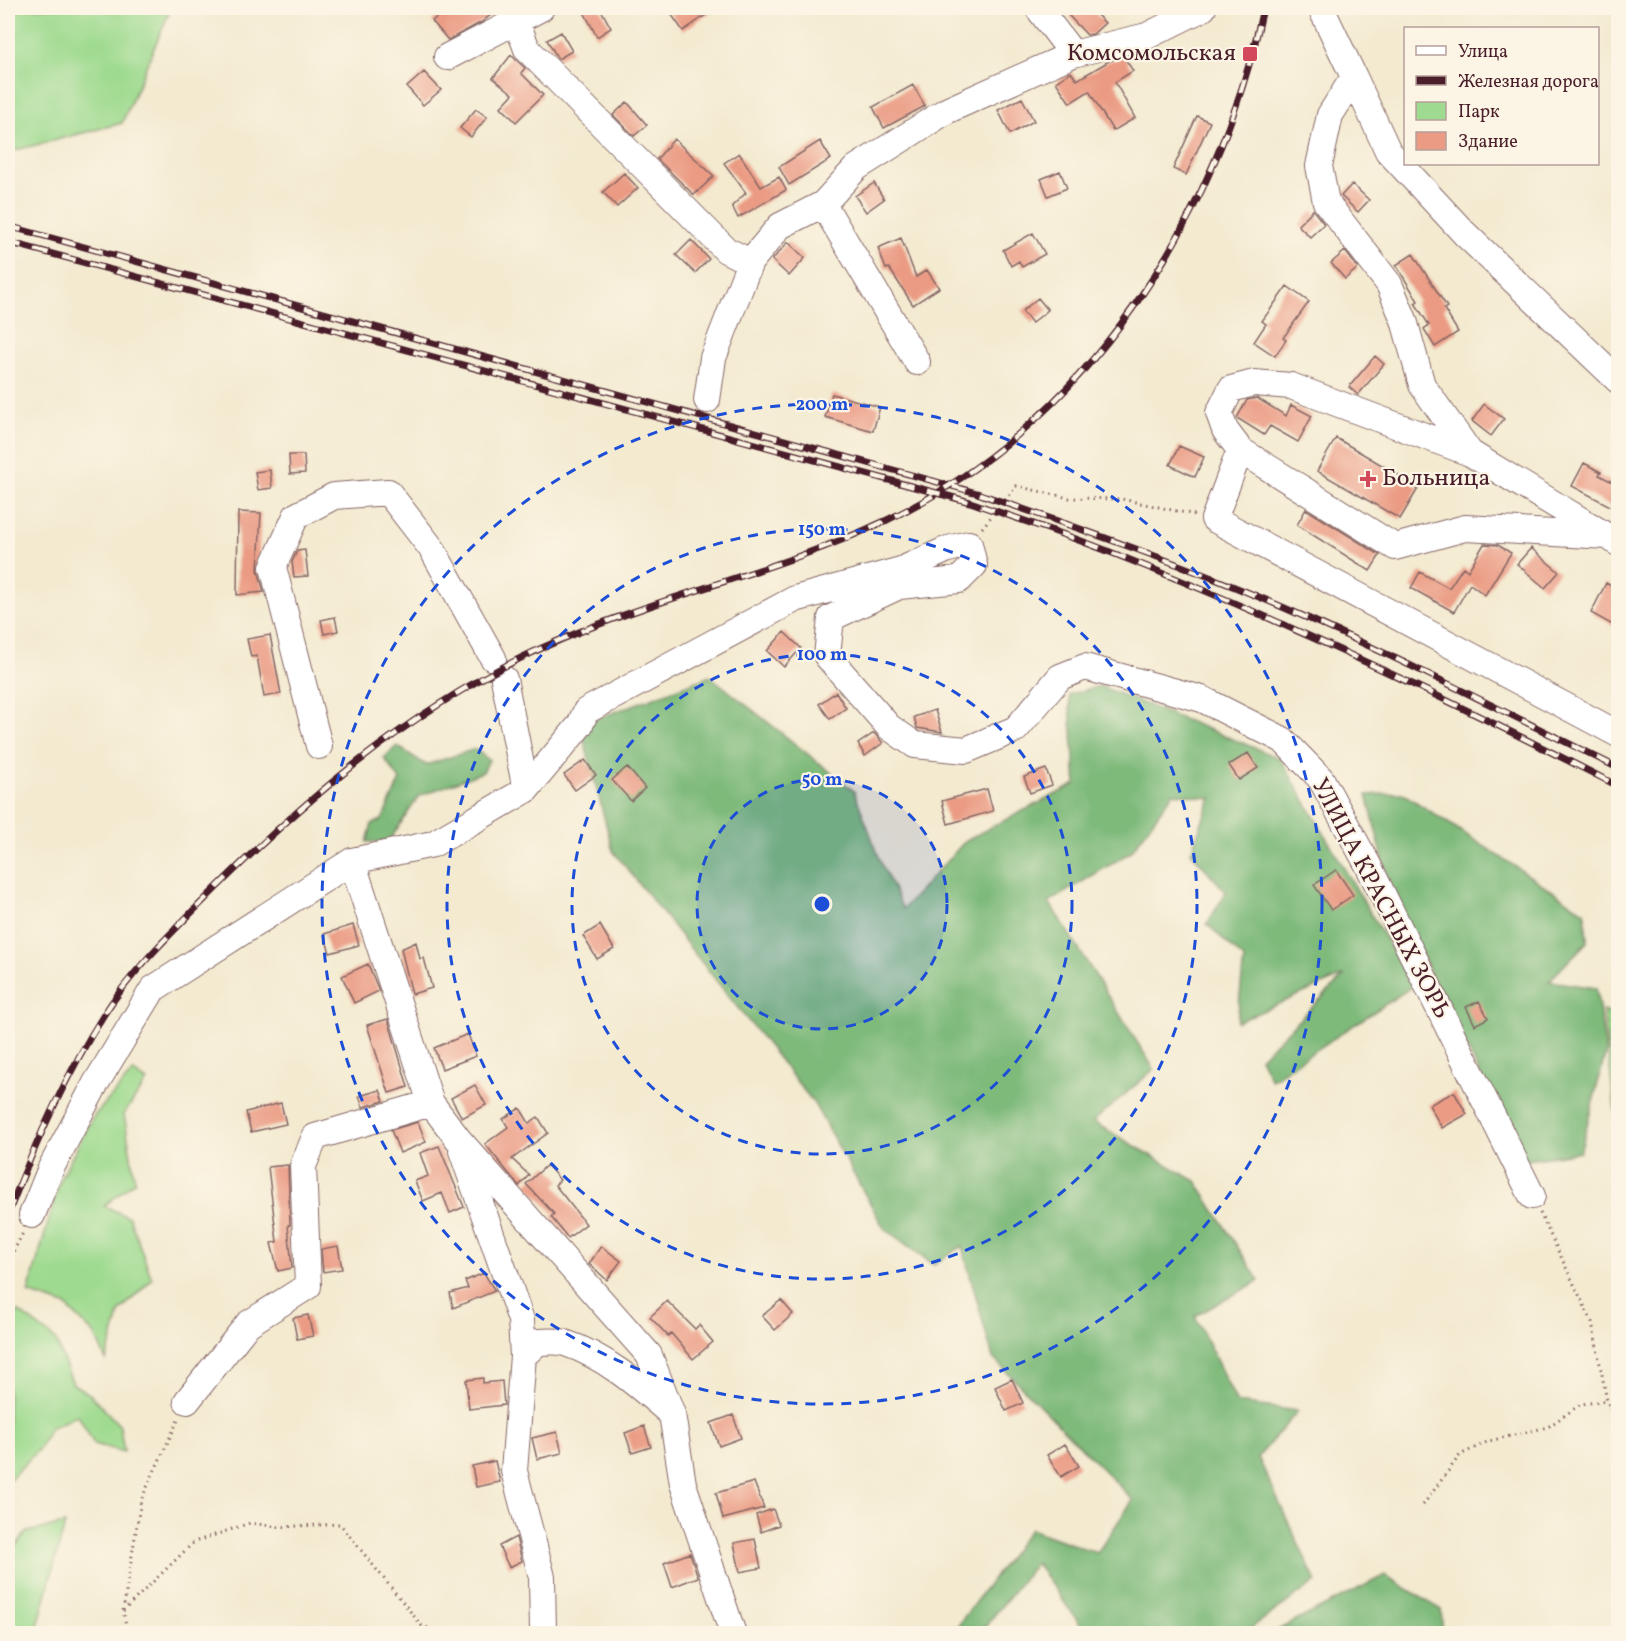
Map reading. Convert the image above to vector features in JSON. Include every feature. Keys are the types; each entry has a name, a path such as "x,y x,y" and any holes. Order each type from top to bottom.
{"street":[{"path":"447,57 541,8"},
{"path":"1038,8 1073,54"},
{"path":"707,399 713,358 750,262 780,226 824,204 856,168 946,111 1073,54 1147,36 1203,8"},
{"path":"1321,8 1388,151 1464,233 1618,380"},
{"path":"516,20 527,49 726,250 750,262"},
{"path":"1354,77 1330,115 1319,166 1326,202 1389,284 1404,320 1422,385 1470,453"},
{"path":"824,204 917,362"},
{"path":"1254,383 1291,386 1470,453 1613,539 1465,528 1395,547 1240,450 1226,430 1219,413 1232,389 1254,383"},
{"path":"1240,450 1214,519 1618,734"},
{"path":"319,746 273,567 296,516 334,496 388,492 432,549 498,669 526,790"},
{"path":"32,1215 51,1168 96,1083 153,988 352,861 433,844 526,790 580,725 586,711 795,599 901,570 948,549 969,544"},
{"name":"УЛИЦА КРАСНЫХ ЗОРЬ","path":"969,544 974,565 959,580 899,586 831,618 827,656 889,727 915,745 966,750 1016,729 1060,677 1085,667 1202,699 1283,740 1321,779 1363,856 1532,1196"},
{"path":"352,861 431,1103 458,1139 649,1354 672,1414 683,1484 733,1634"},
{"path":"187,1401 248,1324 308,1286 303,1166 315,1137 431,1103"},
{"path":"458,1139 521,1320 523,1356 514,1471 542,1577 543,1631"},
{"path":"523,1356 538,1342 564,1342 599,1359 639,1386 672,1414"}],"path":[{"path":"969,544 1016,486 1069,498 1122,498 1214,519"},
{"path":"1532,1196 1592,1322 1607,1401 1618,1427"},
{"path":"8,1262 32,1215"},
{"path":"128,1634 123,1611 141,1500 187,1401"},
{"path":"1423,1505 1460,1455 1489,1441 1548,1427 1581,1404 1607,1401"},
{"path":"123,1611 194,1542 250,1523 279,1527 340,1524 422,1626 445,1634"}],"green space":[{"path":"8,8 171,8 122,123 8,152"},
{"path":"710,676 854,791 882,865 903,909 966,840 1076,784 1069,694 1100,686 1280,758 1413,986 1271,1080 1260,1058 1345,975 1237,1022 1244,959 1207,924 1226,892 1191,852 1211,798 1173,793 1131,852 1049,902 1154,1069 1093,1122 1196,1181 1259,1281 1195,1316 1237,1403 1298,1411 1258,1457 1316,1582 1244,1633 1075,1633 1082,1627 1036,1563 980,1633 952,1633 1030,1529 1097,1553 1133,1500 993,1358 962,1246 934,1265 884,1228 813,1102 613,851 580,725"},
{"path":"397,746 426,765 475,749 489,760 483,772 419,796 389,841 367,842 372,824 382,820 400,780 384,758"},
{"path":"1402,793 1585,912 1587,942 1549,981 1596,988 1606,1052 1580,1152 1522,1161 1391,892 1367,795"},
{"path":"1603,1011 1618,1016 1618,1135"},
{"path":"133,1072 147,1081 124,1114 135,1181 104,1206 129,1217 152,1279 120,1311 106,1360 95,1335 65,1305 28,1293 61,1177 94,1116"},
{"path":"18,1311 55,1339 73,1384 91,1395 120,1426 124,1452 94,1444 78,1415 50,1428 39,1449 8,1481 8,1330"},
{"path":"65,1524 36,1633 8,1633 8,1555 27,1532"},
{"path":"1385,1575 1441,1610 1443,1633 1272,1633"}],"building":[{"path":"448,8 499,8 482,22 448,40 432,21"},
{"path":"582,8 600,8 611,28 597,37"},
{"path":"667,8 716,8 683,31"},
{"path":"1078,8 1090,8 1105,23 1093,34 1087,35 1069,16"},
{"path":"561,32 572,51 558,59 547,40"},
{"path":"511,55 525,68 521,73 543,95 516,122 501,107 513,94 493,78"},
{"path":"1124,57 1133,71 1115,82 1135,118 1113,131 1089,91 1070,103 1056,82 1071,72 1077,80 1109,61"},
{"path":"424,72 441,90 423,105 407,87"},
{"path":"913,85 925,106 884,128 873,107"},
{"path":"1022,98 1034,121 1010,134 998,110"},
{"path":"627,102 647,125 634,136 613,115"},
{"path":"476,109 487,117 471,137 460,128"},
{"path":"1197,116 1210,122 1186,175 1173,169"},
{"path":"674,139 714,176 694,195 657,159"},
{"path":"820,141 831,159 789,185 779,167"},
{"path":"739,153 761,187 779,177 786,190 738,218 732,206 746,193 724,163"},
{"path":"1060,171 1067,188 1048,196 1041,179"},
{"path":"624,173 638,188 617,207 603,192"},
{"path":"874,183 884,199 866,212 855,196"},
{"path":"1352,184 1369,200 1358,212 1341,196"},
{"path":"1313,210 1324,224 1310,237 1298,225"},
{"path":"1033,233 1045,254 1022,267 1019,261 1011,266 1003,250"},
{"path":"901,238 916,277 927,270 939,288 913,305 889,268 886,269 878,248"},
{"path":"691,240 709,259 695,273 676,255"},
{"path":"788,242 805,258 789,276 772,260"},
{"path":"1345,251 1358,268 1345,279 1331,263"},
{"path":"1413,254 1447,307 1444,309 1458,332 1435,347 1424,329 1429,325 1415,303 1418,301 1396,265"},
{"path":"1287,286 1309,302 1283,338 1286,340 1275,356 1254,342 1266,324 1262,321"},
{"path":"1038,298 1048,310 1032,323 1022,311"},
{"path":"1375,356 1384,364 1358,395 1349,387"},
{"path":"832,394 880,407 873,431 825,417"},
{"path":"1257,398 1286,416 1291,405 1312,416 1298,442 1270,426 1264,435 1237,418 1247,400"},
{"path":"1484,404 1504,419 1491,436 1472,421"},
{"name":"Больница","path":"1336,438 1419,487 1400,519 1317,471"},
{"path":"1179,446 1204,457 1195,477 1170,465"},
{"path":"289,455 304,455 305,473 290,474"},
{"path":"1584,463 1601,472 1599,475 1618,485 1618,495 1612,507 1572,486"},
{"path":"270,470 272,488 258,490 255,472"},
{"path":"1306,509 1380,555 1370,571 1297,525"},
{"path":"238,512 261,513 258,570 264,592 237,595"},
{"path":"1484,544 1498,545 1511,553 1485,595 1470,584 1454,612 1411,588 1420,572 1449,588 1463,567 1468,571"},
{"path":"1531,548 1559,572 1545,588 1517,564"},
{"path":"305,550 308,576 294,577 292,562 297,551"},
{"path":"1606,583 1618,590 1618,628 1591,613"},
{"path":"335,617 338,631 324,634 321,620"},
{"path":"784,632 801,648 784,667 767,651"},
{"path":"270,635 281,694 264,697 257,656 251,657 247,639"},
{"path":"836,692 846,708 830,719 819,704"},
{"path":"935,710 942,732 917,728 914,717"},
{"path":"874,733 883,743 865,756 858,744"},
{"path":"1248,753 1258,768 1239,780 1229,765"},
{"path":"585,760 596,775 575,790 564,775"},
{"path":"627,767 645,788 631,801 612,780"},
{"path":"1046,769 1052,785 1030,793 1024,777"},
{"path":"987,789 993,811 948,824 942,801"},
{"path":"1336,870 1353,895 1331,910 1314,885"},
{"path":"353,925 359,945 330,953 324,934"},
{"path":"600,925 614,949 597,959 583,936"},
{"path":"416,942 420,959 424,958 432,988 412,994 401,949"},
{"path":"368,964 379,991 354,1003 342,976"},
{"path":"1479,1001 1488,1018 1475,1025 1466,1007"},
{"path":"388,1019 408,1087 389,1093 367,1025"},
{"path":"468,1034 476,1056 442,1069 434,1048"},
{"path":"475,1085 486,1105 462,1118 451,1098"},
{"path":"380,1090 384,1101 363,1107 359,1096"},
{"path":"1454,1092 1467,1114 1442,1128 1429,1105"},
{"path":"281,1103 286,1124 251,1132 246,1112"},
{"path":"520,1108 529,1123 538,1117 548,1133 512,1159 529,1175 519,1186 485,1144 508,1127 503,1119"},
{"path":"418,1122 426,1142 400,1153 391,1130"},
{"path":"439,1146 464,1207 450,1213 442,1193 423,1201 415,1181 428,1176 420,1153"},
{"path":"288,1165 290,1225 288,1225 292,1268 278,1271 271,1243 277,1242 268,1167"},
{"path":"547,1165 560,1180 555,1185 586,1224 568,1238 551,1217 554,1214 526,1184"},
{"path":"338,1246 342,1269 323,1272 321,1249"},
{"path":"601,1246 621,1261 607,1280 589,1264"},
{"path":"484,1273 495,1291 453,1308 450,1293 468,1288 465,1281"},
{"path":"781,1300 793,1314 775,1330 762,1316"},
{"path":"667,1301 695,1329 699,1325 713,1342 693,1359 671,1333 668,1336 650,1317"},
{"path":"308,1315 313,1336 297,1339 293,1318"},
{"path":"483,1378 483,1383 502,1381 504,1405 469,1409 466,1380"},
{"path":"1012,1379 1023,1403 1006,1411 995,1387"},
{"path":"733,1415 741,1438 719,1446 711,1423"},
{"path":"644,1426 651,1447 632,1453 625,1433"},
{"path":"557,1432 562,1453 537,1459 532,1438"},
{"path":"1065,1444 1079,1466 1061,1477 1047,1455"},
{"path":"495,1461 500,1482 476,1487 472,1466"},
{"path":"754,1482 764,1508 723,1519 716,1493"},
{"path":"773,1509 779,1525 761,1532 756,1515"},
{"path":"516,1537 522,1561 509,1567 499,1546"},
{"path":"755,1539 761,1568 740,1572 734,1543"},
{"path":"690,1553 698,1577 672,1587 664,1563"}],"railway":[{"path":"8,1214 28,1163 63,1088 103,1016 135,972 186,918 276,831 359,761 447,699 542,648 627,614 801,556 885,521 957,481 1022,431 1081,373 1132,308 1177,238 1214,164 1242,87 1263,8"},
{"path":"8,226 977,493 1172,562 1287,609 1413,667 1618,768"},
{"path":"8,242 970,502 1097,547 1244,607 1495,724 1618,786"}],"place":[{"name":"Комсомольская","path":"1250,54"},
{"name":"Больница","path":"1368,479"}]}
